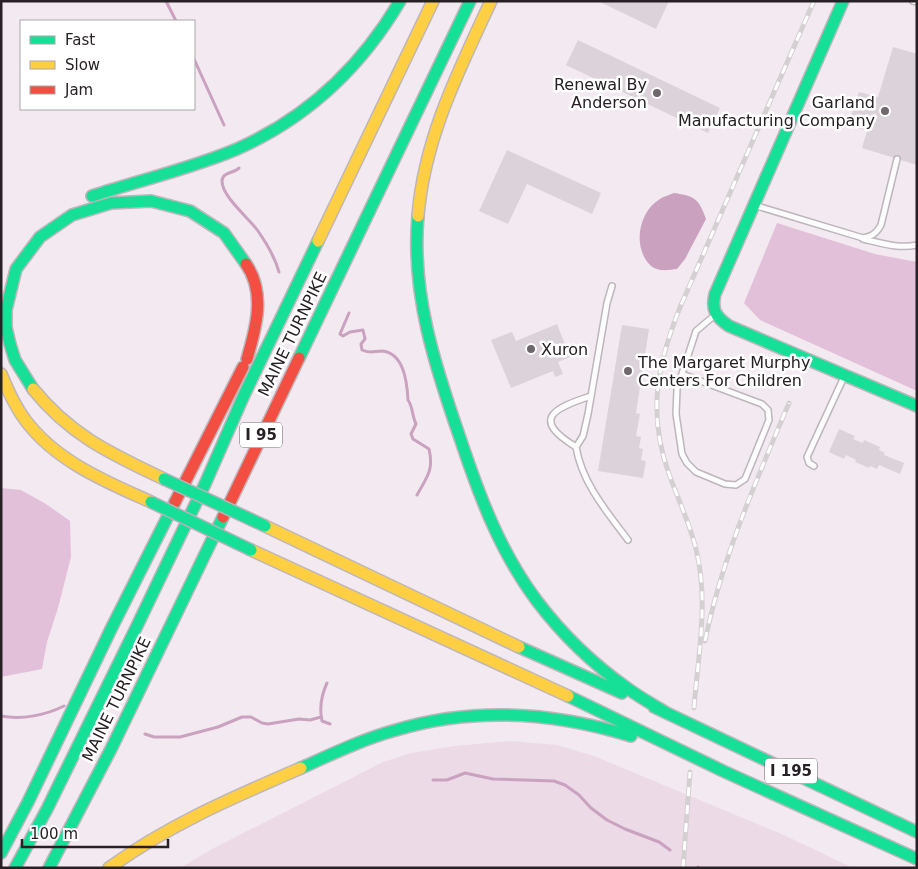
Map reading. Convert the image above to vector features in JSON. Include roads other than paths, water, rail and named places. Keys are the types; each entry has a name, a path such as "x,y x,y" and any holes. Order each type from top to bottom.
{"main road":[{"path":"69,204 221,155 253,141 281,125 323,95 351,67 375,40 400,1"},
{"path":"364,118 421,1"},
{"name":"MAINE TURNPIKE","path":"15,868 47,809 136,628 205,484 244,395 433,1"},
{"name":"MAINE TURNPIKE","path":"49,868 111,749 470,1"},
{"path":"491,1 445,103 427,157 422,179 416,253 419,296 429,343 479,496 496,536 515,570 541,606 568,637 621,684 665,712"},
{"path":"843,1 715,294 712,307 715,315 729,326 917,406"},
{"path":"247,359 258,315 256,292 251,273 243,257 226,236 196,215 178,208 155,202 133,200 108,203 83,210 62,220 42,235 27,251 12,278 6,304 6,333 17,364 44,403 69,427 112,454 164,479 476,627 665,712"},
{"path":"1,853 269,314"},
{"path":"1,374 19,411 30,427 48,446 89,474 603,712 723,771"},
{"name":"I 195","path":"665,712 917,832"},
{"path":"109,868 135,848 171,826 234,797 374,737 412,725 456,716 494,713 530,714 587,723 641,740 723,771"},
{"name":"I 195","path":"723,771 917,859"}],"lane":[{"path":"913,1 917,2"},
{"path":"863,238 872,236 881,225 897,159"},
{"path":"754,205 815,221 886,245 906,248 917,245"},
{"path":"612,286 607,303 592,396 583,436 576,447 578,459 591,488 628,540"},
{"path":"682,374 762,404 768,410 769,420 745,479 736,485 725,484 696,472 687,463 682,454 676,414 678,389 682,374 696,331 715,315"},
{"path":"814,466 809,463 807,457 844,376"},
{"path":"576,447 553,430 550,422 552,415 573,402 592,396"}],"waterway":[{"path":"166,1 176,20"},
{"path":"195,61 224,125"},
{"path":"239,168 224,176 222,181 223,187 231,201 254,226 268,246 279,272"},
{"path":"349,313 340,334 343,336 350,332 363,330 365,339 361,344 362,350 389,353 400,363 403,370 408,400 416,424 411,434 413,439 429,449 431,463 427,478 417,495"},
{"path":"327,683 322,697 321,711 322,721 330,724"},
{"path":"1,716 34,716 64,706"},
{"path":"145,734 154,737 180,737 218,727 242,717 251,717 268,724 299,719 310,720 321,717"},
{"path":"433,780 447,780 465,773 493,779 554,781 565,785 579,795 591,808 607,820 659,842 670,850"}],"railway":[{"path":"694,708 701,628 702,588 700,569 691,530 662,452 657,409 661,368 681,305 814,1"},
{"path":"705,641 730,550 752,491 789,403"},
{"path":"683,868 690,772"}],"place":[{"name":"Renewal By Anderson","path":"657,93"},
{"name":"Garland Manufacturing Company","path":"885,111"},
{"name":"Xuron","path":"531,349"},
{"name":"The Margaret Murphy Centers For Children","path":"628,371"}]}
